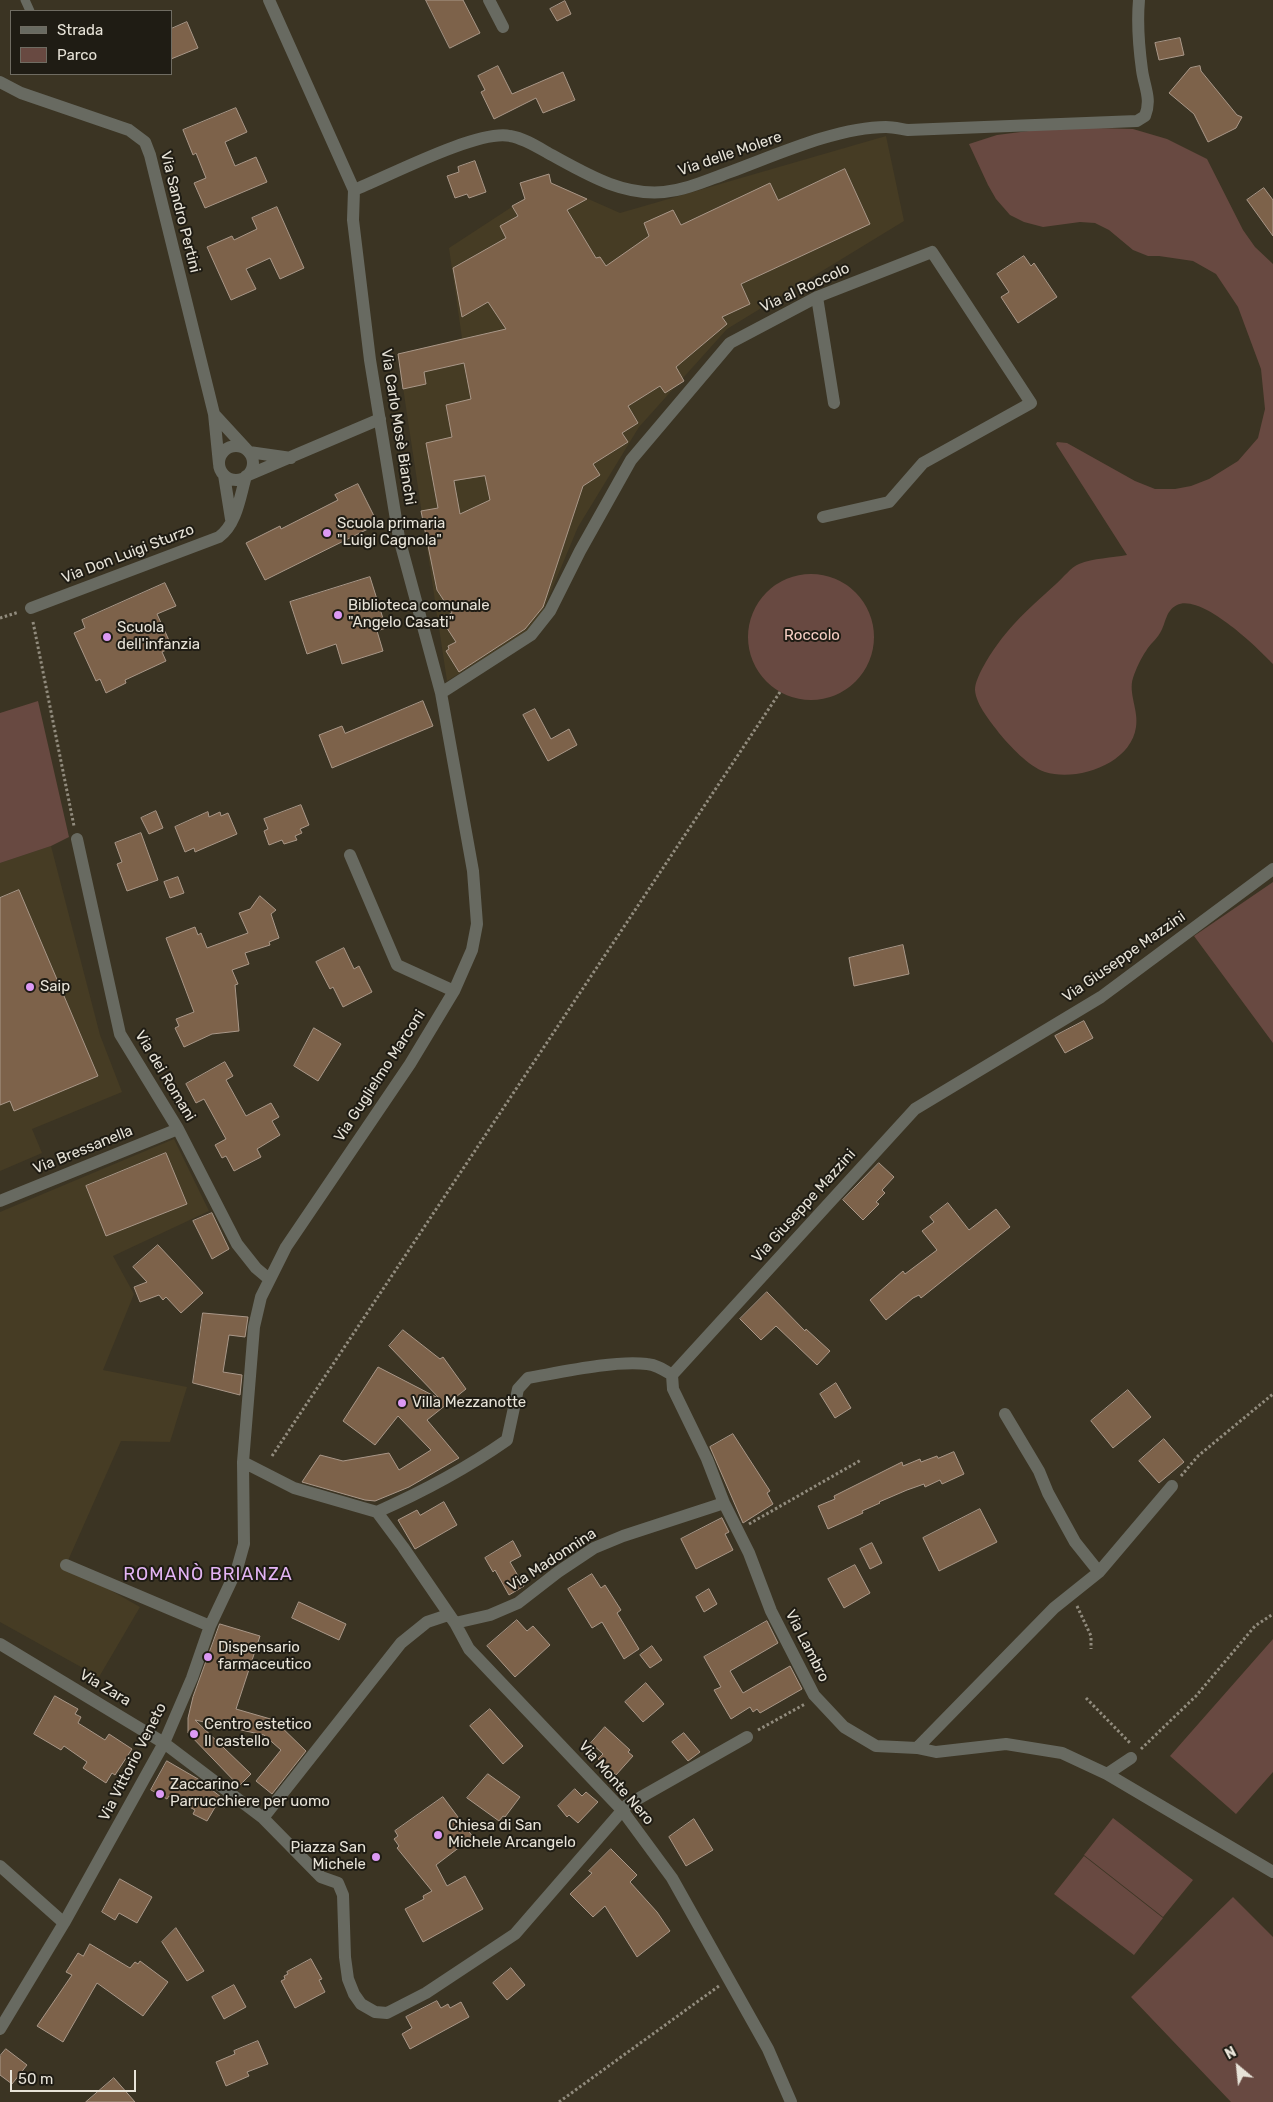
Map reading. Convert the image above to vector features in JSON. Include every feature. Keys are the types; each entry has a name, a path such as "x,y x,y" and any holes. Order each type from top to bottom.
{"street":[{"path":"269,0 354,190"},
{"path":"489,0 503,27"},
{"name":"Via delle Molere","path":"354,190 425,158 479,140 509,135 534,145 603,182 646,194 689,188 801,147 862,130 886,127 908,130 1136,120 1144,116 1148,100 1142,70 1139,0"},
{"name":"Via Sandro Pertini","path":"0,82 22,93 129,130 145,142 150,155 214,414 221,469 232,524"},
{"name":"Via Carlo Mosè Bianchi","path":"354,190 353,220 370,360 399,538 441,693"},
{"name":"Via al Roccolo","path":"441,693 531,635 550,611 580,551 631,460 730,342 817,297 932,252 1031,403 923,463 889,502 824,518"},
{"path":"817,297 834,403"},
{"path":"214,414 249,452 252,462 252,468 246,476 232,524"},
{"path":"292,458 249,452 240,446 230,447 222,454 221,469 237,479 292,458 380,419"},
{"name":"Via Don Luigi Sturzo","path":"31,608 219,537 232,524"},
{"name":"Via Guglielmo Marconi","path":"243,1462 254,1327 261,1297 269,1279 286,1247 410,1064 454,991 472,950 477,924 473,872 441,693"},
{"name":"Via dei Romani","path":"77,839 120,1034 178,1129 237,1244 256,1268 269,1279"},
{"path":"350,855 397,965 454,991"},
{"name":"Via Giuseppe Mazzini","path":"672,1375 915,1109 1101,996 1273,868"},
{"name":"Via Bressanella","path":"0,1201 178,1129"},
{"path":"243,1462 294,1488 377,1512 458,1471 485,1456 507,1440 518,1389 528,1378 623,1364 648,1364 662,1368 672,1375"},
{"name":"Via Lambro","path":"672,1375 673,1389 707,1459 724,1503 749,1553 772,1611 816,1698 844,1726 876,1746 917,1748 936,1752 1006,1744 1062,1753 1106,1774 1273,1872"},
{"path":"1005,1414 1039,1471 1048,1493 1075,1542 1099,1572"},
{"name":"Via Vittorio Veneto","path":"0,2029 64,1924 164,1743 192,1678 210,1626 237,1569 244,1544 243,1462"},
{"path":"917,1748 1054,1608 1099,1572 1172,1486"},
{"name":"Via Madonnina","path":"263,1818 401,1643 427,1622 490,1614 518,1603 558,1572 594,1548 623,1536 724,1503"},
{"name":"Via Monte Nero","path":"377,1512 452,1619 469,1649 622,1810 672,1878 768,2049 792,2102"},
{"path":"66,1565 210,1626"},
{"name":"Via Zara","path":"0,1644 164,1743 263,1818 321,1877 338,1883 343,1896 345,1957 348,1979 354,1994 361,2004 375,2012 387,2013 426,1994 515,1934 622,1810"},
{"path":"622,1810 627,1805 747,1737"},
{"path":"1106,1774 1135,1755"},
{"path":"0,1866 64,1924"}],"path":[{"path":"0,618 31,608 77,839"},
{"path":"272,1456 780,692"},
{"path":"1172,1486 1198,1456 1273,1394"},
{"path":"738,1530 861,1460"},
{"path":"1054,1608 1063,1616 1076,1603 1091,1636 1091,1648"},
{"path":"1086,1698 1135,1755 1196,1696 1255,1626 1273,1614"},
{"path":"747,1737 816,1698"},
{"path":"559,2102 729,1978"}],"shaded area":[{"path":"886,136 904,221 727,329 639,427 578,527 537,625 447,681 398,354 462,338 449,248 550,182 620,213"},
{"path":"51,846 100,1035 122,1092 32,1129 42,1153 0,1171 0,863"},
{"path":"174,1139 209,1211 113,1256 134,1294 103,1370 187,1387 170,1442 121,1441 66,1565 140,1607 99,1677 0,1622 0,1212"}],"green space":[{"path":"1060,127 1133,129 1167,139 1207,159 1243,230 1255,247 1273,264 1273,664 1255,646 1214,614 1187,603 1177,605 1168,614 1162,629 1144,654 1133,678 1132,690 1137,721 1132,740 1124,751 1101,767 1087,772 1072,774 1045,772 1032,765 1020,755 988,719 978,702 975,690 976,682 982,669 1006,633 1070,570 1084,562 1127,555 1056,444 1057,442 1067,443 1135,481 1155,489 1175,489 1191,486 1209,479 1238,461 1258,438 1265,409 1261,369 1238,307 1216,274 1193,261 1148,256 1133,250 1109,230 1095,223 1080,222 1043,227 1024,222 1010,215 996,199 969,144 997,135"},
{"name":"Roccolo","path":"811,574 835,578 856,592 870,613 874,637 870,661 856,682 835,696 811,700 787,696 766,682 752,661 748,637 752,613 766,592 787,578"},
{"path":"38,701 69,837 51,846 0,863 0,713"},
{"path":"1273,882 1273,1043 1194,936"},
{"path":"1273,1639 1273,1772 1236,1814 1170,1756"},
{"path":"1113,1818 1193,1880 1163,1917 1084,1855"},
{"path":"1084,1856 1163,1918 1134,1955 1054,1894"},
{"path":"1233,1897 1273,1937 1273,2102 1231,2102 1131,1997"}],"building":[{"path":"426,0 463,0 480,33 450,48"},
{"path":"565,1 571,14 557,21 550,9"},
{"path":"187,22 198,48 172,59 172,29"},
{"path":"1180,38 1184,55 1159,60 1155,43"},
{"path":"498,66 512,94 563,72 575,100 543,113 536,98 494,119 481,92 485,90 478,76"},
{"path":"1200,66 1201,71 1237,115 1242,117 1236,128 1208,142 1194,114 1169,93 1190,68"},
{"path":"236,108 247,132 225,142 235,166 256,157 267,182 205,208 194,183 206,178 196,153 193,155 183,130"},
{"path":"475,161 486,192 469,198 467,194 455,198 447,176 459,172 458,167"},
{"path":"845,169 870,224 741,284 750,304 722,317 727,324 676,367 684,381 665,393 660,386 628,406 638,423 622,433 628,442 593,464 600,475 583,486 543,607 525,629 459,672 446,651 449,649 448,646 456,642 441,619 452,613 437,590 421,511 438,508 426,443 452,437 446,405 471,399 464,363 424,372 426,384 403,389 398,354 506,329 488,302 462,317 453,268 506,238 500,226 518,216 512,206 525,199 520,183 549,174 551,183 587,199 567,210 596,258 600,257 606,266 649,236 644,223 673,210 681,225 770,183 778,200","holes":["485,476 490,500 460,514 454,481"]},
{"path":"1264,188 1273,200 1273,236 1247,200"},
{"path":"277,207 304,268 280,279 270,258 246,269 256,289 231,300 207,247 232,236 234,240 257,229 252,218"},
{"path":"1024,256 1031,266 1034,263 1057,297 1018,323 1001,297 1009,292 997,274"},
{"name":"Scuola primaria \"Luigi Cagnola\"","path":"358,484 378,524 265,580 246,543 280,526 281,529 338,500 335,495"},
{"name":"Biblioteca comunale \"Angelo Casati\"","path":"370,577 386,628 377,631 383,651 342,664 336,644 307,654 290,602"},
{"name":"Scuola dell'infanzia","path":"165,583 176,606 157,614 172,647 162,652 166,661 125,680 126,683 106,693 100,679 96,681 74,633 85,628 82,620"},
{"path":"423,701 433,726 332,768 319,735 342,726 345,733"},
{"path":"535,709 551,739 569,729 577,745 548,761 523,715"},
{"path":"301,805 309,825 300,829 302,833 295,836 297,840 284,844 282,840 269,845 264,831 268,829 264,819"},
{"path":"156,811 163,828 149,834 141,818"},
{"path":"208,812 209,817 220,812 221,816 228,813 237,834 195,852 194,848 185,852 175,827"},
{"path":"141,833 158,880 127,891 117,864 122,862 115,843"},
{"path":"178,877 184,893 170,898 164,882"},
{"name":"Saip","path":"19,890 98,1076 14,1111 10,1101 0,1105 0,898"},
{"path":"260,896 276,910 271,914 279,938 269,942 270,945 245,953 249,964 232,970 238,984 235,985 239,1031 212,1034 184,1047 175,1028 179,1026 176,1019 194,1012 166,938 195,927 198,935 201,933 207,948 248,933 239,913 250,909"},
{"path":"903,945 909,974 854,986 849,958"},
{"path":"344,948 354,969 359,966 372,992 343,1007 333,987 330,989 316,962"},
{"path":"1084,1021 1093,1038 1065,1053 1055,1036"},
{"path":"314,1028 341,1044 318,1081 294,1066"},
{"path":"225,1062 233,1076 226,1080 246,1116 271,1103 279,1117 272,1121 280,1135 257,1149 261,1157 234,1171 226,1156 222,1158 215,1145 226,1139 204,1099 196,1103 186,1084"},
{"path":"166,1153 187,1204 106,1236 86,1186"},
{"path":"879,1163 894,1177 882,1190 885,1193 876,1202 879,1204 863,1220 843,1200"},
{"path":"948,1203 969,1230 996,1209 1010,1227 921,1298 919,1295 913,1298 886,1320 870,1300 903,1271 905,1274 937,1250 922,1231 934,1222 930,1217"},
{"path":"212,1213 229,1249 212,1259 193,1221"},
{"path":"158,1245 203,1293 181,1313 166,1297 163,1300 159,1295 140,1302 134,1287 147,1282 133,1267"},
{"path":"767,1292 805,1331 806,1329 830,1351 817,1365 776,1326 761,1340 740,1319"},
{"path":"203,1313 248,1317 245,1337 229,1335 223,1372 242,1375 240,1395 193,1383"},
{"name":"Villa Mezzanotte","path":"403,1330 440,1359 443,1357 466,1389 427,1420 459,1458 409,1487 375,1501 365,1500 302,1482 320,1455 343,1461 389,1453 399,1470 431,1450 398,1416 375,1445 343,1421 378,1367 440,1399 389,1346"},
{"path":"836,1383 851,1408 835,1418 820,1394"},
{"path":"1128,1390 1151,1417 1113,1448 1091,1421"},
{"path":"733,1434 770,1491 767,1493 773,1504 743,1523 710,1447"},
{"path":"1164,1439 1184,1462 1159,1483 1139,1461"},
{"path":"954,1452 964,1474 942,1484 940,1480 925,1487 924,1484 907,1490 879,1502 862,1511 863,1513 828,1529 818,1506 835,1499 834,1496 902,1462 903,1466 920,1459 921,1462"},
{"path":"444,1502 457,1525 415,1549 398,1520 417,1510 420,1515"},
{"path":"980,1509 997,1542 939,1571 923,1538"},
{"path":"722,1518 729,1532 725,1534 733,1550 696,1569 681,1539"},
{"path":"513,1541 521,1556 510,1562 524,1586 509,1595 495,1570 493,1572 485,1558"},
{"path":"872,1543 882,1563 870,1569 860,1549"},
{"path":"855,1565 870,1593 844,1608 828,1579"},
{"path":"592,1574 601,1588 605,1585 621,1610 617,1613 639,1649 624,1659 602,1622 592,1628 568,1589"},
{"path":"709,1589 717,1604 704,1612 696,1597"},
{"path":"299,1602 346,1624 339,1640 292,1618"},
{"path":"517,1620 527,1631 533,1626 550,1645 515,1677 487,1646"},
{"path":"767,1621 778,1643 730,1671 743,1693 790,1666 802,1689 760,1713 757,1709 753,1712 750,1707 731,1719 714,1690 721,1687 704,1657"},
{"path":"220,1624 260,1636 236,1709 274,1720 306,1751 272,1794 256,1781 281,1750 264,1735 195,1720 251,1774 239,1786 188,1733 188,1718 193,1697"},
{"path":"652,1646 662,1660 650,1668 640,1655"},
{"path":"646,1683 664,1704 643,1722 625,1702"},
{"path":"55,1696 78,1709 75,1714 81,1717 78,1723 105,1740 109,1734 132,1749 115,1775 112,1773 106,1783 83,1768 87,1762 64,1746 61,1750 34,1734"},
{"path":"490,1709 523,1746 503,1764 470,1726"},
{"path":"605,1727 630,1750 628,1752 633,1756 616,1775 598,1759 603,1754 591,1743"},
{"path":"684,1733 700,1752 688,1761 672,1742"},
{"path":"167,1761 198,1779 221,1797 207,1821 193,1814 195,1810 169,1796 167,1799 151,1790"},
{"path":"488,1774 520,1797 505,1817 503,1816 499,1821 467,1798"},
{"path":"575,1789 582,1796 586,1792 598,1802 578,1823 569,1815 567,1817 558,1806"},
{"path":"443,1797 473,1837 436,1865 447,1886 465,1876 483,1909 423,1942 405,1909 424,1899 423,1896 432,1891 397,1848 399,1846 394,1839 398,1836 395,1831"},
{"path":"694,1819 713,1850 686,1866 669,1837"},
{"path":"611,1849 637,1875 630,1882 657,1912 670,1931 637,1957 605,1906 593,1917 570,1894 592,1873 589,1871"},
{"path":"120,1879 152,1897 137,1923 119,1913 115,1920 102,1912"},
{"path":"176,1928 204,1971 187,1981 162,1942"},
{"path":"90,1944 130,1968 135,1962 138,1964 140,1961 168,1982 143,2016 97,1983 63,2042 37,2026 72,1975 66,1972 78,1953 83,1956"},
{"path":"311,1959 322,1979 319,1980 325,1992 295,2008 281,1981 285,1979 284,1976 288,1974 287,1972"},
{"path":"511,1968 525,1985 507,2000 493,1983"},
{"path":"234,1985 246,2007 224,2019 212,1997"},
{"path":"437,2001 441,2008 448,2004 450,2008 461,2002 469,2017 410,2049 402,2034 412,2028 406,2017"},
{"path":"258,2041 268,2064 247,2072 249,2076 226,2086 216,2062 235,2054 234,2051"},
{"path":"6,2049 27,2065 12,2084 0,2075 0,2056"},
{"path":"114,2078 135,2102 86,2102"}],"place":[{"name":"Scuola primaria \"Luigi Cagnola\"","path":"327,533"},
{"name":"Biblioteca comunale \"Angelo Casati\"","path":"338,615"},
{"name":"Scuola dell'infanzia","path":"107,637"},
{"name":"Saip","path":"30,987"},
{"name":"Villa Mezzanotte","path":"402,1403"},
{"name":"Dispensario farmaceutico","path":"208,1657"},
{"name":"Centro estetico Il castello","path":"194,1734"},
{"name":"Zaccarino - Parrucchiere per uomo","path":"160,1794"},
{"name":"Chiesa di San Michele Arcangelo","path":"438,1835"},
{"name":"Piazza San Michele","path":"376,1857"}],"district":[{"name":"ROMANÒ BRIANZA","path":"208,1575"}]}
